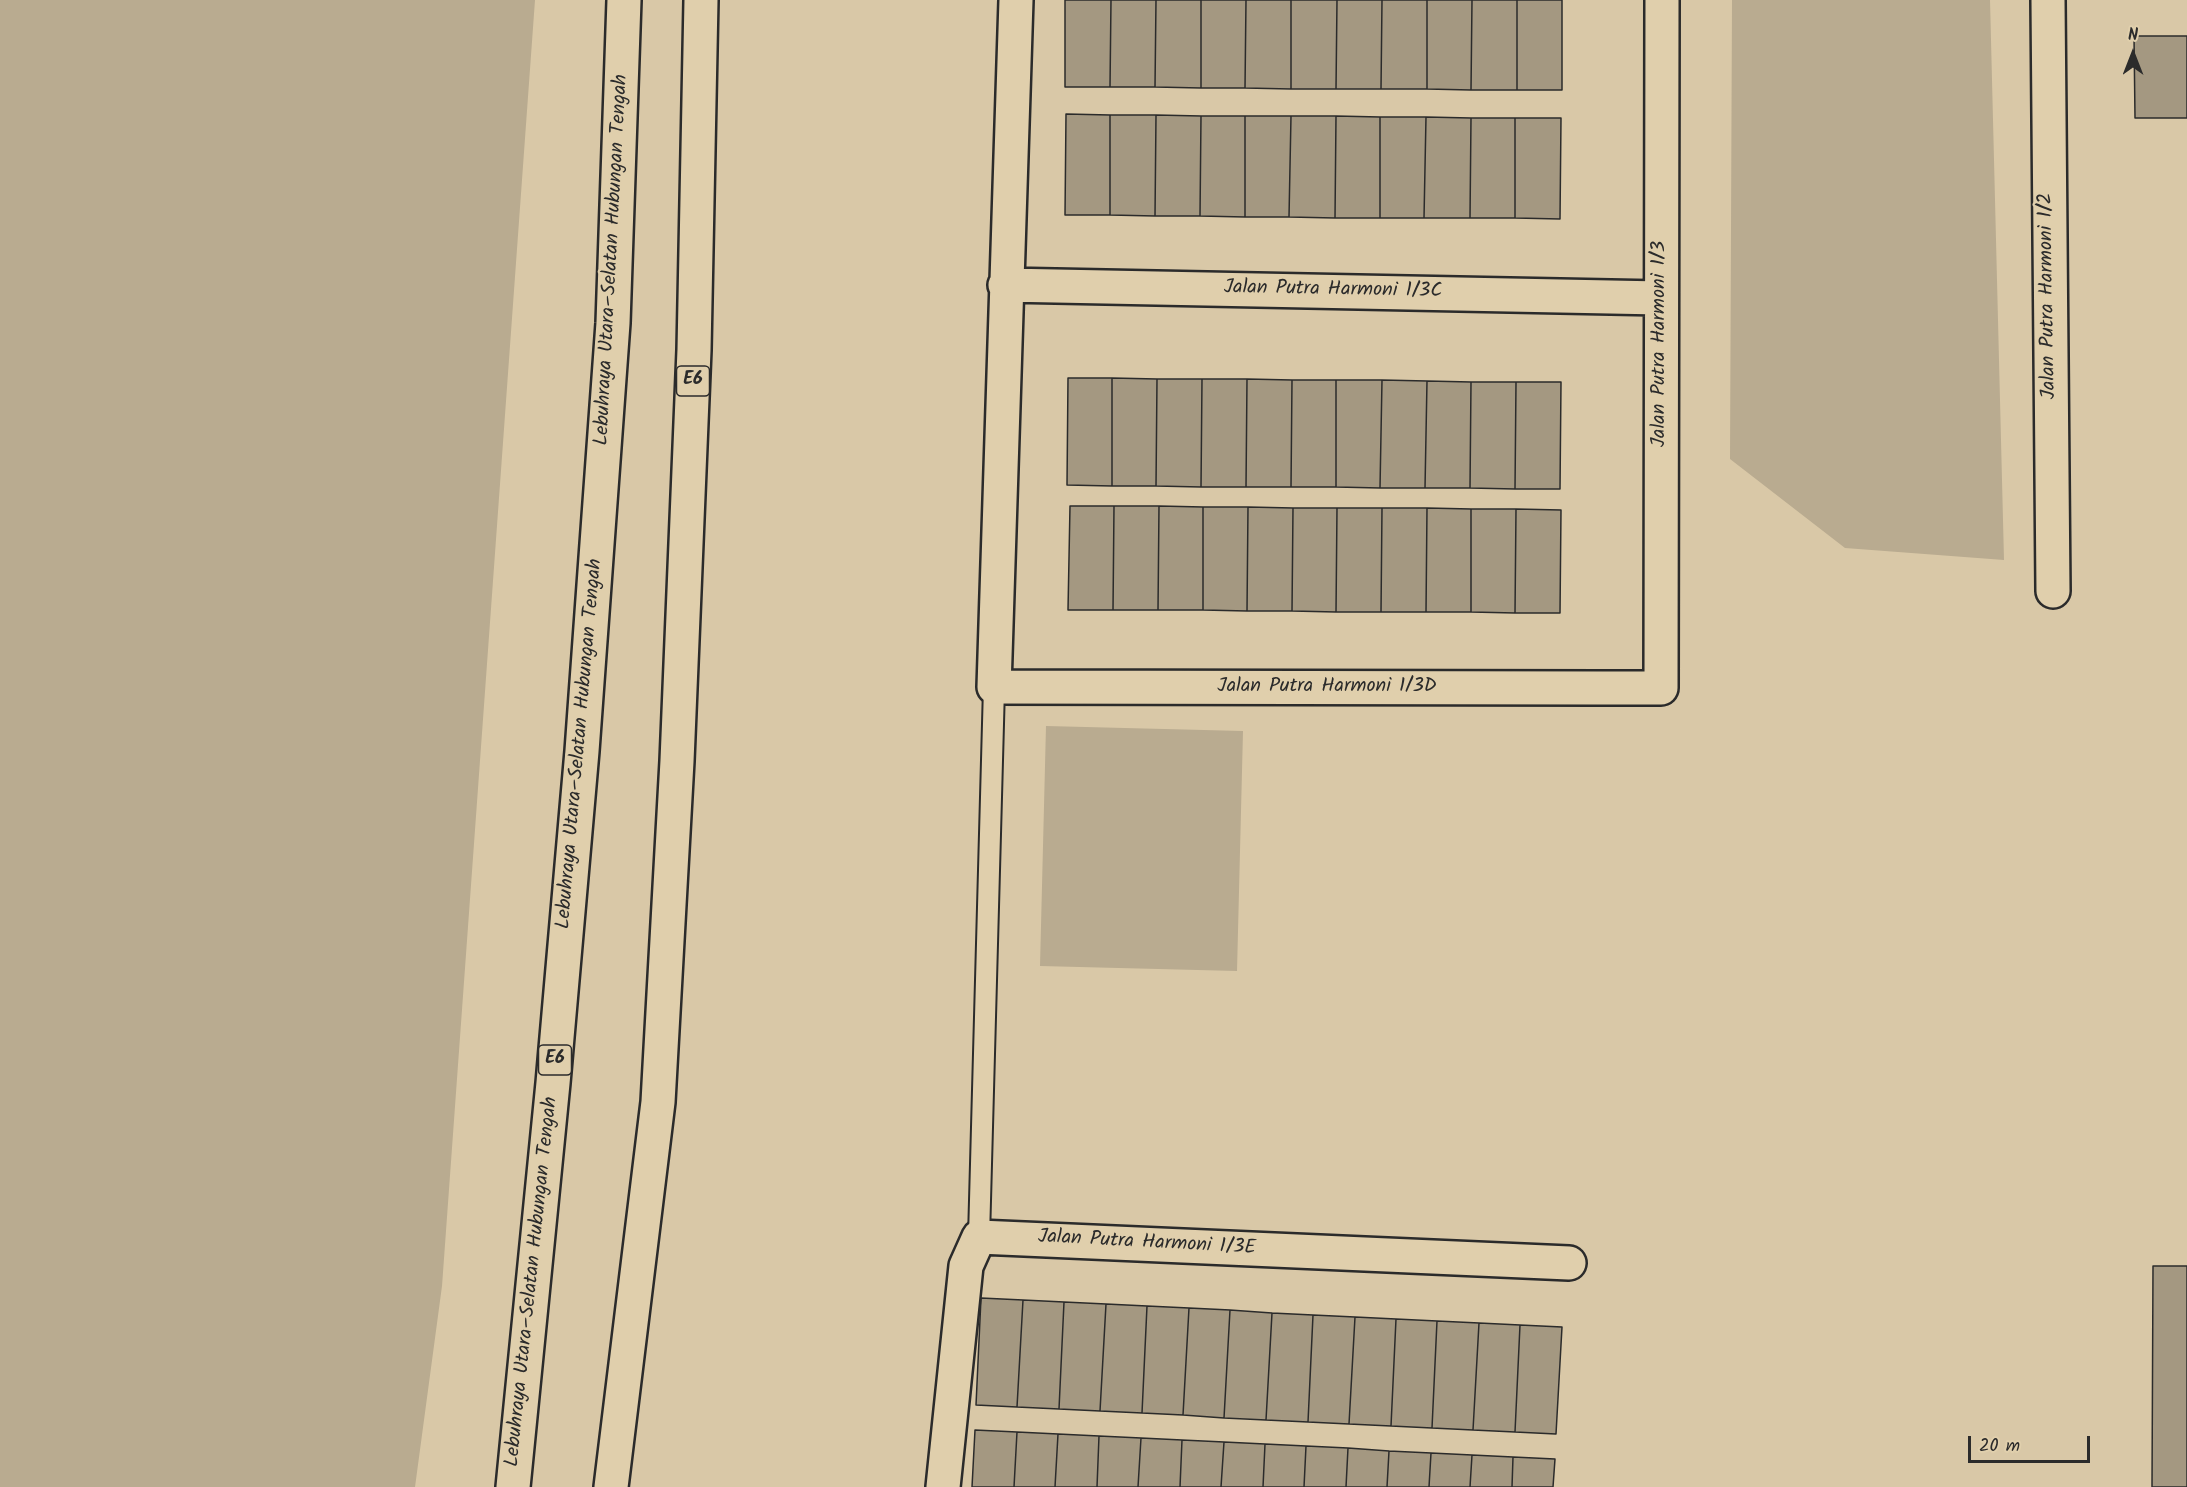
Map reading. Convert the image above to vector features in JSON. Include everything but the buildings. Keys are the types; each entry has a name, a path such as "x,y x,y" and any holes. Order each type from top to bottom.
{"main road":[{"name":"Lebuhraya Utara–Selatan Hubungan Tengah","path":"513,1487 526,1368 582,751 613,323 624,0"},
{"name":"E6","path":"611,1487 658,1102 677,761 694,350 701,0"},
{"path":"994,687 1005,285 1016,0"},
{"name":"Jalan Putra Harmoni 1/3","path":"1661,688 1662,0"},
{"name":"Jalan Putra Harmoni 1/2","path":"2048,0 2053,591"},
{"name":"Jalan Putra Harmoni 1/3C","path":"1005,285 1661,298"},
{"name":"Jalan Putra Harmoni 1/3D","path":"994,687 1661,688"},
{"path":"943,1487 966,1266 979,1237"},
{"name":"Jalan Putra Harmoni 1/3E","path":"979,1237 1569,1263"}],"lane":[{"path":"979,1237 994,687"}],"shaded area":[{"path":"0,0 535,0 442,1286 415,1487 0,1487"},
{"path":"1732,0 1990,0 2004,560 1845,548 1730,459"},
{"path":"1046,726 1243,731 1237,971 1040,966"}]}
